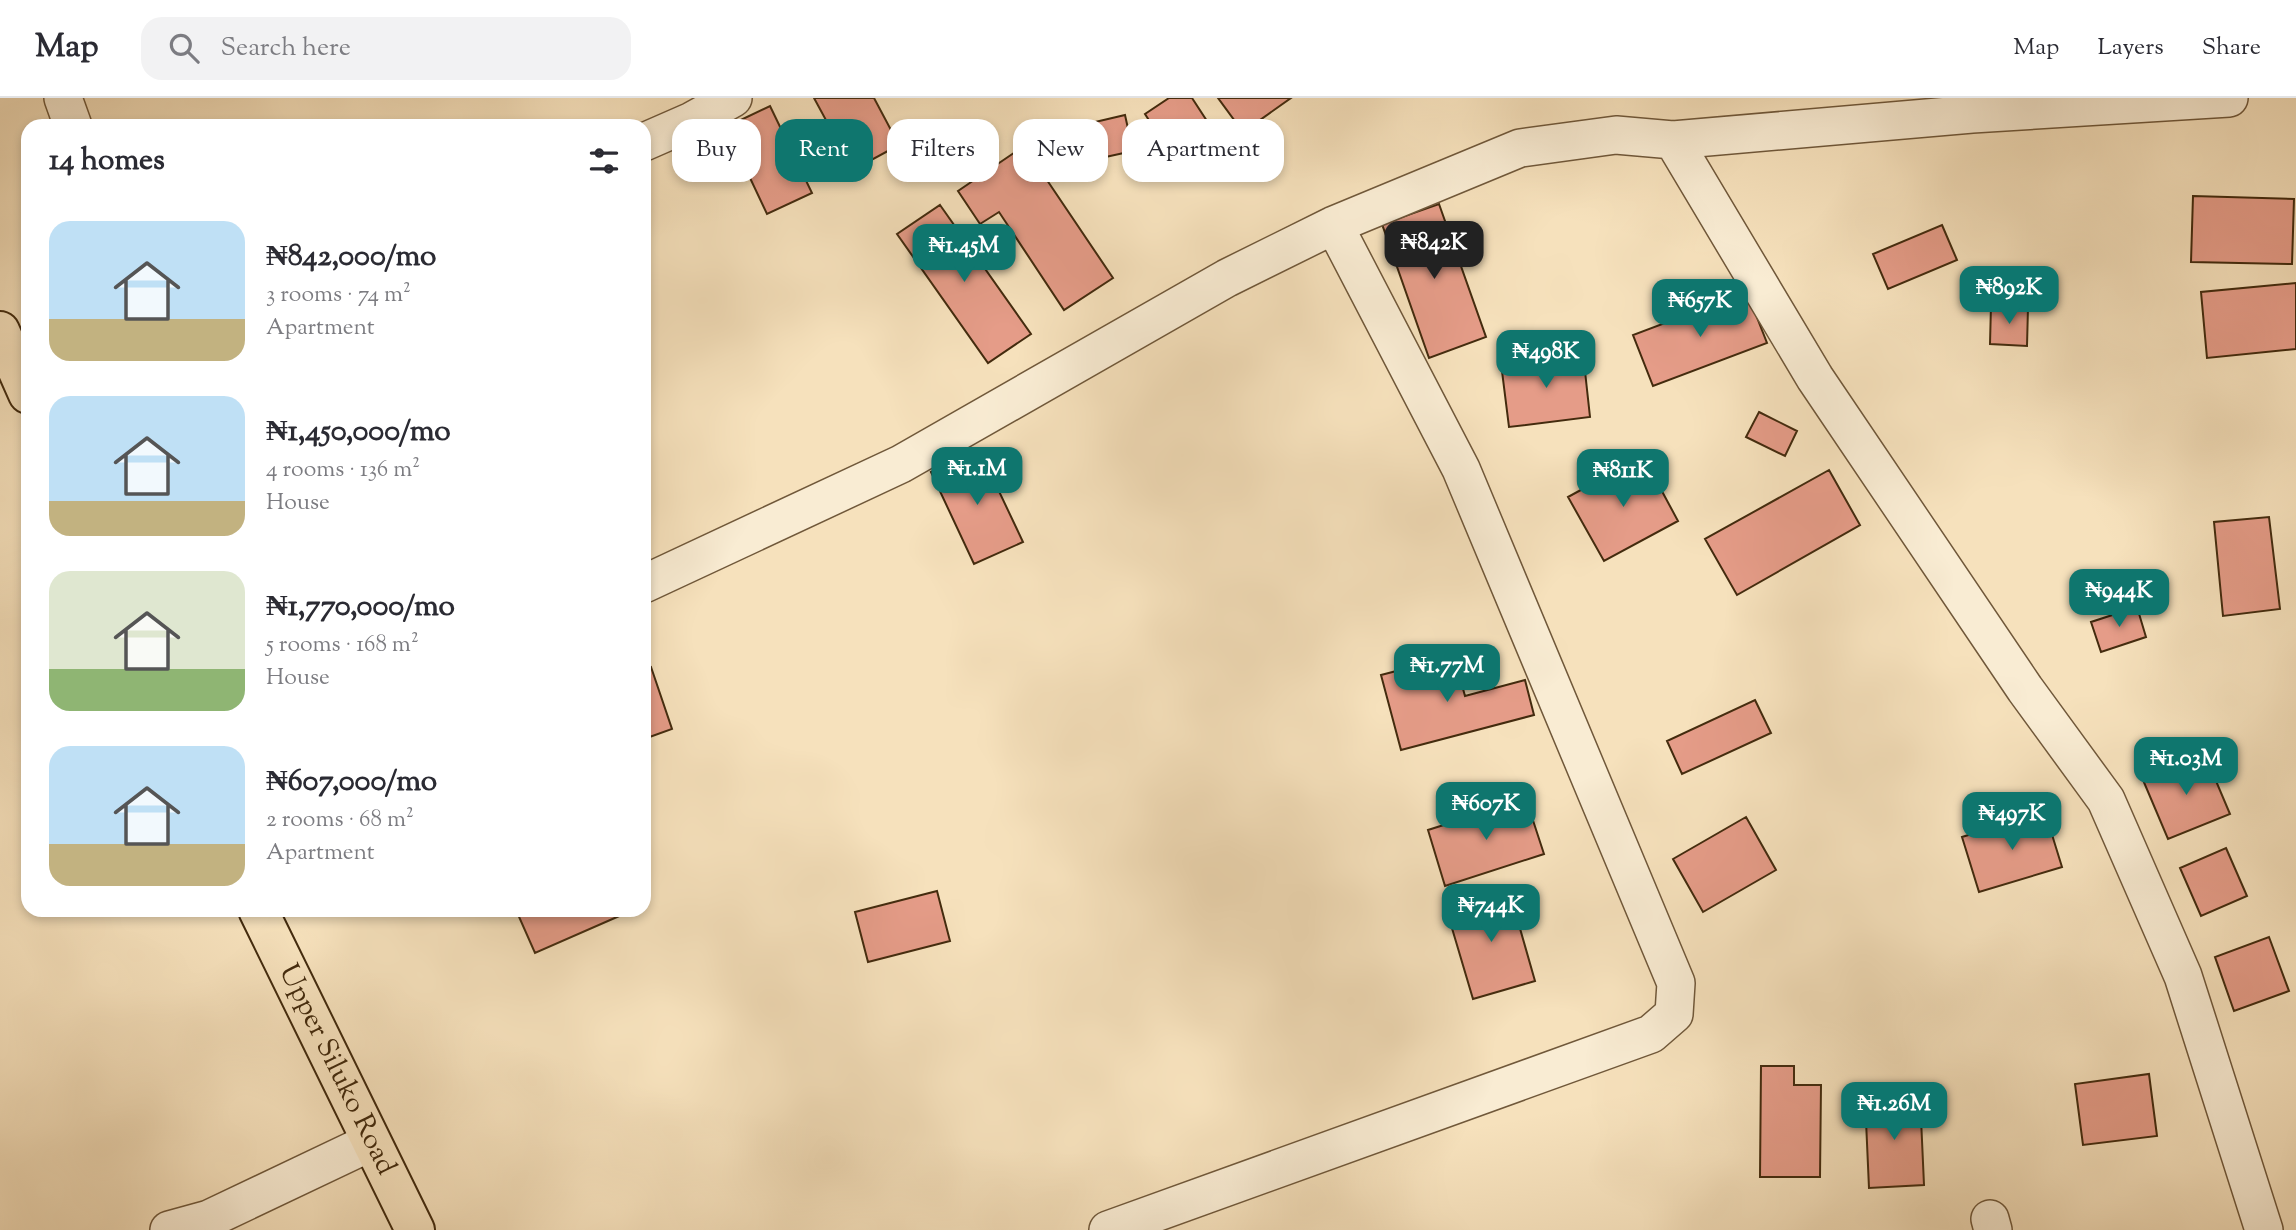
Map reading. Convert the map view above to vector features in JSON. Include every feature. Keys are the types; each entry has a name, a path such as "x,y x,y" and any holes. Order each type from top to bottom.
{"main road":[{"path":"0,331 21,378"},
{"name":"Upper Siluko Road","path":"261,917 415,1230"}],"street":[{"path":"63,98 70,119"},
{"path":"651,139 692,121 733,98"},
{"path":"651,581 901,464 1227,278 1334,225 1520,148 1616,135 1673,140 1970,106 2229,98"},
{"path":"1673,140 1815,378 2025,689 2106,800 2183,976 2264,1230"},
{"path":"1108,1230 1651,1034 1674,1014 1676,983 1461,469 1334,225"},
{"path":"169,1230 209,1219 371,1142"}],"building":[{"path":"814,98 874,98 887,122 887,152 873,159 873,119 825,119"},
{"path":"1169,98 1192,98 1206,119 1148,119 1145,114"},
{"path":"1218,98 1291,98 1261,119 1233,119"},
{"path":"770,106 776,119 775,182 807,182 812,193 767,214 752,182 761,182 761,119 743,119"},
{"path":"1125,115 1126,119 1122,119 1122,153 1108,156 1108,119"},
{"path":"1013,154 1013,182 1048,182 1113,278 1064,310 999,212 980,224 958,191 971,182 999,182 999,163"},
{"path":"2193,196 2294,199 2292,264 2191,262"},
{"path":"1439,204 1486,337 1429,358 1382,224"},
{"path":"940,205 1031,334 988,363 897,234"},
{"path":"1942,225 1957,260 1888,289 1873,254"},
{"path":"2296,283 2296,349 2207,358 2201,292"},
{"path":"1747,292 1767,343 1653,386 1633,335"},
{"path":"1991,305 2028,307 2027,346 1990,344"},
{"path":"1583,353 1590,417 1509,427 1501,363"},
{"path":"1759,412 1797,431 1785,456 1746,437"},
{"path":"979,449 1023,542 974,564 931,472"},
{"path":"1643,456 1678,521 1604,561 1568,497"},
{"path":"1829,470 1860,525 1737,595 1705,539"},
{"path":"2269,517 2280,609 2223,616 2214,522"},
{"path":"2137,607 2146,637 2101,652 2091,622"},
{"path":"1454,656 1465,696 1525,680 1534,715 1401,750 1381,675"},
{"path":"651,667 672,729 651,736"},
{"path":"1755,700 1771,733 1682,774 1667,741"},
{"path":"2205,755 2230,814 2168,839 2143,780"},
{"path":"1526,799 1544,854 1445,886 1428,830"},
{"path":"2045,812 2062,867 1979,892 1962,837"},
{"path":"1746,817 1776,870 1703,912 1673,859"},
{"path":"2226,848 2247,896 2201,916 2180,868"},
{"path":"1509,890 1535,981 1473,999 1446,908"},
{"path":"937,891 950,941 868,962 855,912"},
{"path":"519,917 617,917 535,953"},
{"path":"2269,937 2289,991 2234,1011 2215,957"},
{"path":"1761,1066 1794,1066 1794,1085 1821,1085 1820,1177 1760,1177"},
{"path":"2149,1074 2157,1136 2083,1145 2075,1084"},
{"path":"1920,1096 1924,1185 1869,1188 1865,1098"}]}
